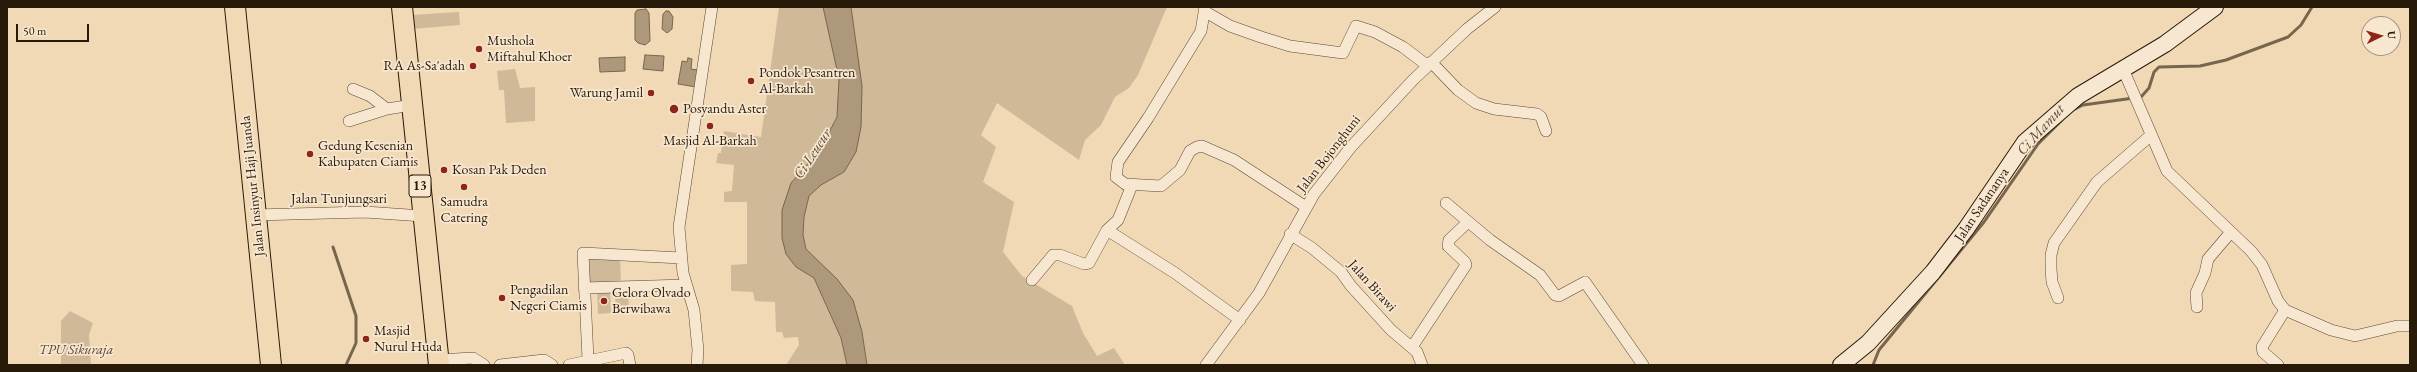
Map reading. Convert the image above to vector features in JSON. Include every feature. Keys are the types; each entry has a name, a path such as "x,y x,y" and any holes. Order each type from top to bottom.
{"highway":[{"name":"Jalan Insinyur Haji Juanda","path":"235,7 271,365"},
{"name":"13","path":"402,7 438,363"}],"street":[{"path":"697,365 698,350 694,310 686,285 681,258 679,227 681,205 712,7"},
{"name":"Jalan Bojonghuni","path":"1206,365 1259,293 1290,234 1314,194 1368,128 1430,64 1494,7"},
{"name":"Jalan Sadananya","path":"1841,365 1868,343 1941,263 2025,142 2078,96 2165,44 2215,7"},
{"path":"1306,207 1234,160 1202,146 1197,147 1190,152 1180,170 1168,183 1161,186 1124,184 1116,177 1118,162 1145,124 1201,31 1204,9 1230,26 1261,38 1290,46 1343,53 1356,26 1375,32 1430,64 1458,90 1476,103 1494,109 1537,114 1541,117 1546,131"},
{"path":"2123,69 2150,136 2167,171 2231,232 2262,265 2278,301 2285,310 2331,330 2355,336 2397,326 2410,326"},
{"path":"353,89 370,96 387,109"},
{"path":"349,121 387,109 412,105"},
{"path":"2058,298 2052,282 2051,269 2051,255 2054,243 2098,182 2150,136"},
{"path":"1032,280 1053,255 1060,255 1084,264 1089,263 1107,230 1118,220 1132,185"},
{"path":"1446,203 1490,240 1540,275 1555,296 1559,296 1585,282 1643,365"},
{"name":"Jalan Tunjungsari","path":"256,215 365,212 423,216"},
{"path":"1412,347 1466,265 1465,262 1448,246 1449,240 1468,222"},
{"path":"1107,230 1175,273 1240,320"},
{"path":"2197,307 2196,289 2205,273 2208,259 2231,232"},
{"name":"Jalan Birawi","path":"1290,234 1312,248 1341,272 1351,286 1391,330 1412,347 1419,356 1422,365"},
{"path":"588,360 583,253 681,258"},
{"path":"584,288 686,285"},
{"path":"2278,365 2263,352 2262,347 2285,310"},
{"path":"569,365 626,353 628,355 630,365"},
{"path":"438,363 473,358 484,365"},
{"path":"500,365 544,360 552,365"}],"green space":[{"path":"779,7 823,7 839,79 837,117 820,150 791,183 796,267 814,278 841,338 847,365 786,365 799,345 798,337 784,338 782,332 776,332 775,302 755,301 753,292 731,291 731,265 747,264 747,202 724,202 724,192 732,191 734,165 716,163 718,153 721,153 724,131 761,137"},
{"path":"851,7 1167,7 1138,75 1129,88 1115,97 1101,125 1085,140 1079,160 997,103 981,135 996,147 983,182 1014,202 1003,252 1022,276 1072,306 1083,333 1097,356 1114,348 1125,365 867,365 862,332 819,262 806,249 803,235 804,217 809,196 821,185 844,172 853,30"},
{"path":"459,12 460,25 412,29 411,15"},
{"path":"515,69 520,88 535,87 535,121 506,123 504,90 499,90 497,71"},
{"path":"620,256 621,284 589,285 587,257"},
{"path":"628,288 629,313 616,313 615,289"},
{"name":"Gelora Olvado Berwibawa","path":"597,289 610,289 611,313 598,314"},
{"name":"TPU Sikuraja","path":"70,311 93,323 89,335 91,365 61,365 61,321"}],"shaded area":[{"path":"823,7 851,7 862,86 861,127 856,152 844,172 821,185 809,196 804,217 803,235 806,249 837,279 853,300 862,332 867,365 847,365 841,338 814,278 796,267 786,254 782,238 782,210 791,183 820,150 837,117 839,79"},
{"path":"646,9 649,13 650,41 645,45 638,43 635,40 635,13 637,10"},
{"path":"666,11 669,11 673,17 672,29 667,33 662,29 663,14"},
{"path":"645,55 664,56 663,71 643,69"},
{"path":"625,57 625,71 600,72 599,58"},
{"path":"688,58 692,59 691,69 698,70 696,87 678,84 682,61 687,62"}],"waterway":[{"name":"Ci Mamut","path":"2075,109 2083,105 2141,97 2149,88 2154,72 2159,67 2200,66 2226,60 2288,37 2301,25 2312,7"},
{"name":"Ci Mamut","path":"1873,365 1879,350 1984,222 2038,144 2062,120"},
{"path":"333,247 356,316 356,343 346,365"}],"place":[{"name":"Mushola Miftahul Khoer","path":"479,49"},
{"name":"RA As-Sa'adah","path":"473,66"},
{"name":"Pondok Pesantren Al-Barkah","path":"751,81"},
{"name":"Warung Jamil","path":"651,93"},
{"name":"Posyandu Aster","path":"674,109"},
{"name":"Masjid Al-Barkah","path":"710,126"},
{"name":"Gedung Kesenian Kabupaten Ciamis","path":"310,154"},
{"name":"Kosan Pak Deden","path":"444,170"},
{"name":"Samudra Catering","path":"464,187"},
{"name":"Pengadilan Negeri Ciamis","path":"502,298"},
{"name":"Gelora Olvado Berwibawa","path":"604,301"},
{"name":"Masjid Nurul Huda","path":"366,339"}],"water label":[{"name":"Ci Leueur","path":"813,154"}]}
